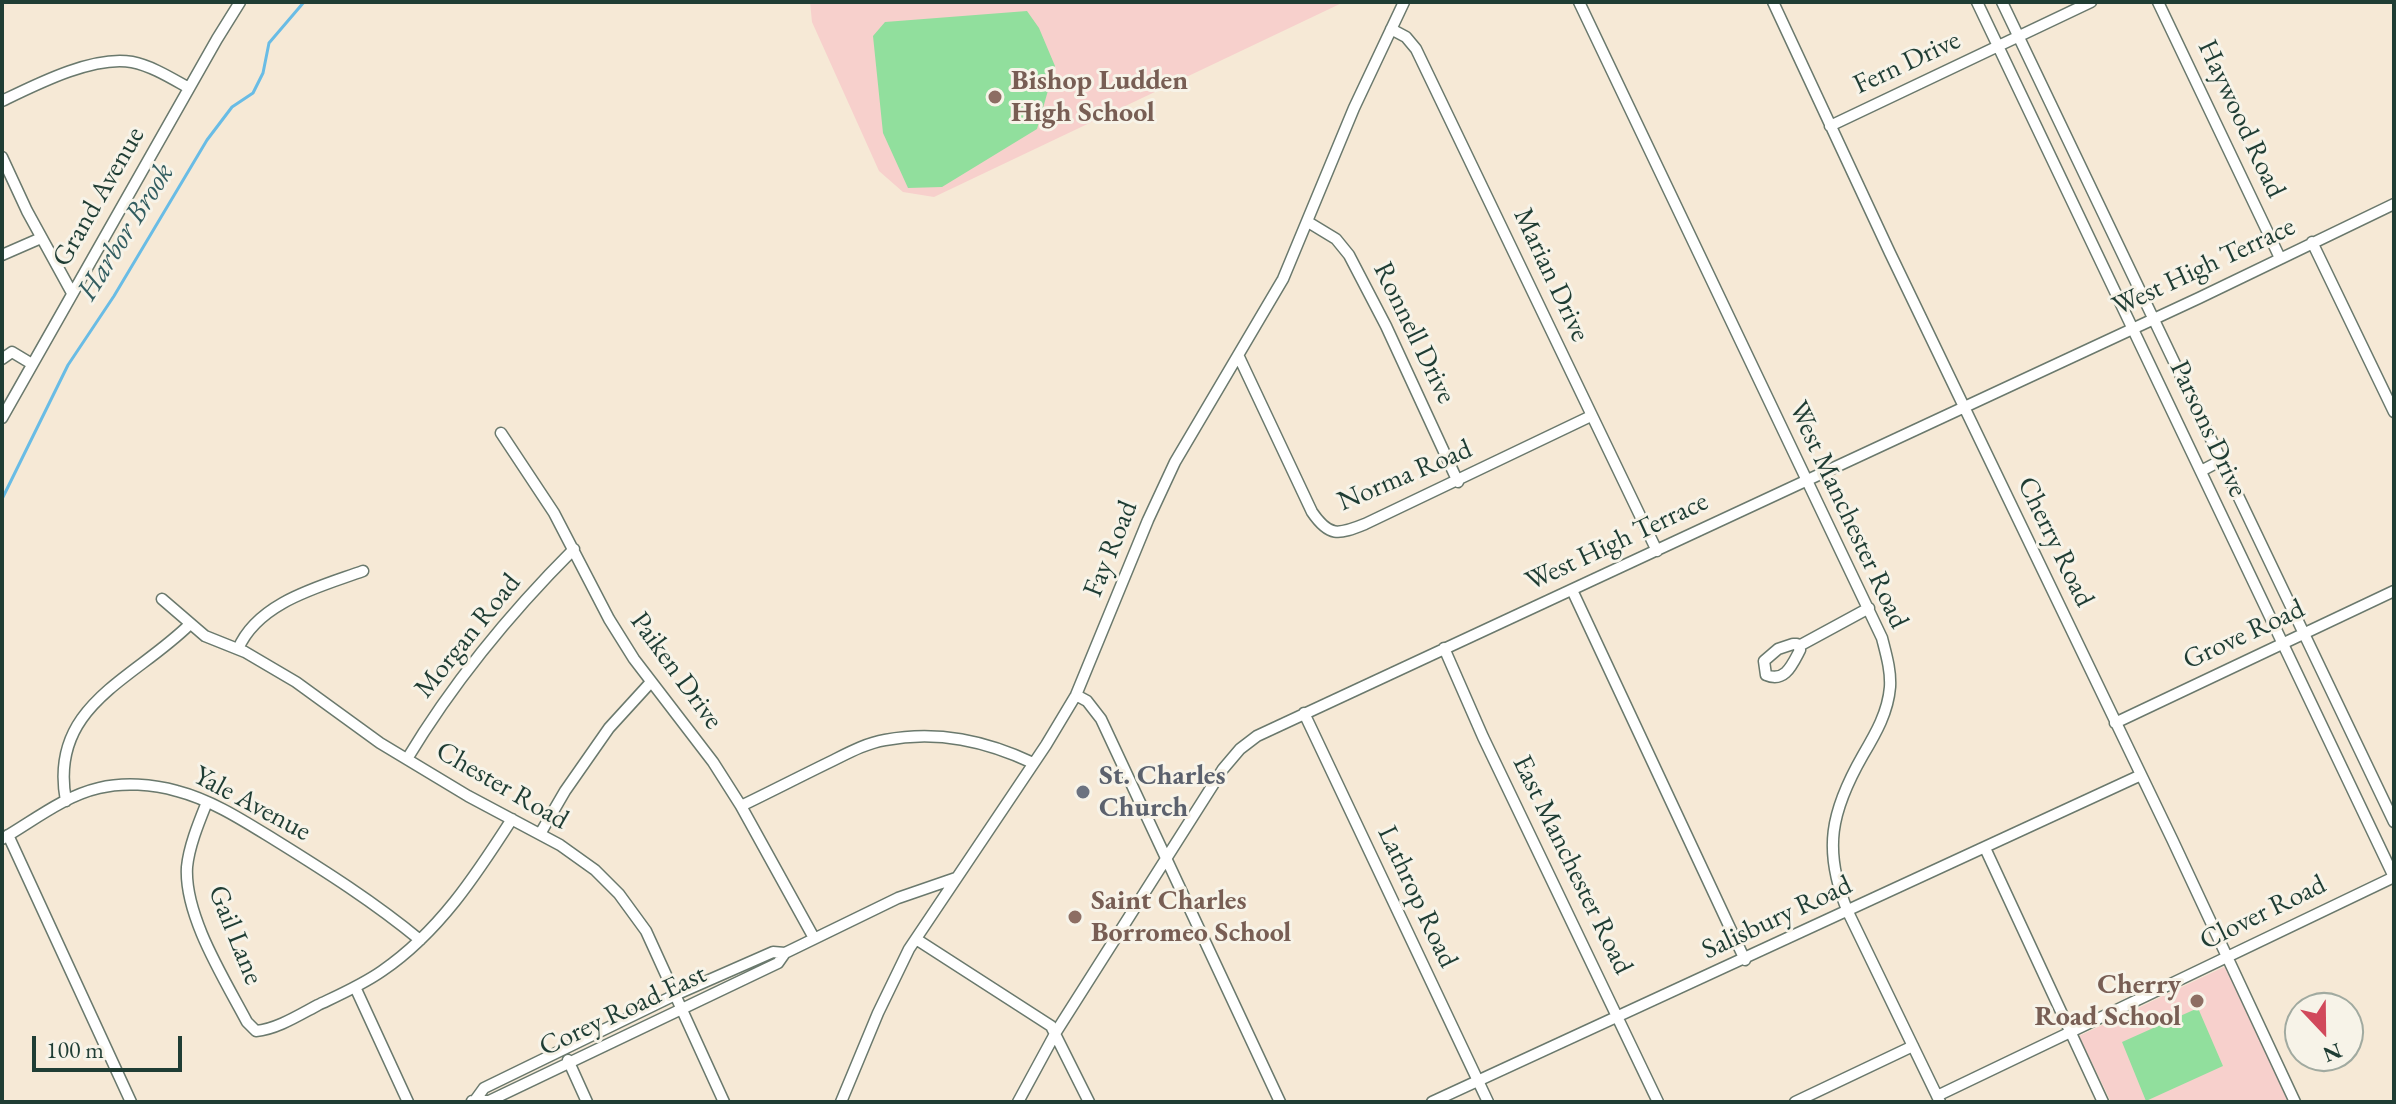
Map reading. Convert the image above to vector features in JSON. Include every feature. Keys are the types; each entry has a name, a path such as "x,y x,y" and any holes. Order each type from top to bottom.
{"street":[{"name":"Grand Avenue","path":"2,418 240,2"},
{"name":"Fay Road","path":"841,1102 878,1013 916,939 1076,695 1175,462 1283,279 1354,108 1404,2"},
{"name":"West Manchester Road","path":"1579,2 1869,608 1890,667 1887,707 1845,787 1836,813 1834,862 1839,891 1848,912 1939,1099"},
{"name":"Cherry Road","path":"1773,2 2295,1102"},
{"name":"Parsons Drive","path":"1977,2 2394,877"},
{"name":"Parsons Drive","path":"2002,2 2394,822"},
{"name":"Fern Drive","path":"1830,126 2091,2"},
{"name":"Haywood Road","path":"2158,2 2280,258"},
{"name":"Marian Drive","path":"1391,29 1406,37 1416,49 1657,551"},
{"path":"2,101 87,66 114,60 135,62 189,88"},
{"path":"2,157 72,293"},
{"name":"West High Terrace","path":"1018,1102 1056,1032 1223,769 1240,749 1257,736 2394,204"},
{"name":"Ronnell Drive","path":"1308,222 1336,239 1349,255 1386,326 1458,482"},
{"path":"2,255 41,238"},
{"path":"2312,242 2394,412"},
{"path":"2,359 12,352 32,364"},
{"name":"Norma Road","path":"1239,357 1312,512 1323,528 1330,531 1346,532 1458,482 1591,416"},
{"name":"Paiken Drive","path":"501,433 541,492 609,619 651,682 713,762 741,806 814,938"},
{"path":"2201,471 2222,460"},
{"name":"Morgan Road","path":"407,759 475,657 574,549"},
{"path":"238,649 242,639 258,621 276,608 298,595 363,571"},
{"path":"1572,590 1745,960"},
{"name":"Grove Road","path":"2115,723 2394,591"},
{"name":"Chester Road","path":"162,599 205,636 238,649 296,682 380,743 540,834 595,870 619,894 646,931 724,1102"},
{"path":"1799,646 1869,608"},
{"path":"66,801 62,772 64,755 74,728 92,706 136,668 166,648 189,625"},
{"name":"East Manchester Road","path":"1444,648 1483,737 1658,1102"},
{"path":"540,834 565,791 609,728 651,682"},
{"path":"1076,695 1087,701 1101,719 1280,1102"},
{"name":"Lathrop Road","path":"1304,713 1488,1102"},
{"path":"741,806 883,740 921,736 967,739 1002,748 1033,763"},
{"name":"Salisbury Road","path":"1432,1102 2141,775"},
{"name":"Yale Avenue","path":"5,837 66,801 101,787 139,785 177,790 207,802 340,880 420,940"},
{"name":"Gail Lane","path":"207,802 187,864 187,880 210,950 247,1022 260,1031 355,987"},
{"path":"408,1102 355,987 380,973 420,940 465,891 512,819"},
{"path":"5,837 131,1102"},
{"path":"1985,848 2103,1102"},
{"name":"Clover Road","path":"1939,1099 2394,877"},
{"name":"Corey Road East","path":"473,1101 489,1101 778,963 785,953 814,938 898,898 956,878"},
{"path":"916,939 1043,1019 1056,1032 1089,1102"},
{"name":"Corey Road East","path":"473,1101 484,1088 675,995 773,952 785,953"},
{"path":"1795,1102 1913,1046"},
{"path":"562,1049 587,1102"}],"shaded area":[{"name":"Bishop Ludden High School","path":"810,2 1344,2 934,197 903,192 879,171 812,22"},
{"name":"Cherry Road School","path":"2226,966 2291,1102 2111,1102 2079,1036"}],"green space":[{"path":"1027,11 1039,28 1055,66 1037,129 942,187 908,188 883,133 873,36 885,22"},
{"path":"2198,1008 2223,1066 2146,1101 2122,1042"}],"waterway":[{"name":"Harbor Brook","path":"2,499 68,365 114,296 207,140 232,107 253,93 263,73 269,43 304,2"}],"place":[{"name":"Bishop Ludden High School","path":"995,97"},
{"name":"St. Charles Church","path":"1083,792"},
{"name":"Saint Charles Borromeo School","path":"1075,917"},
{"name":"Cherry Road School","path":"2197,1001"}]}
